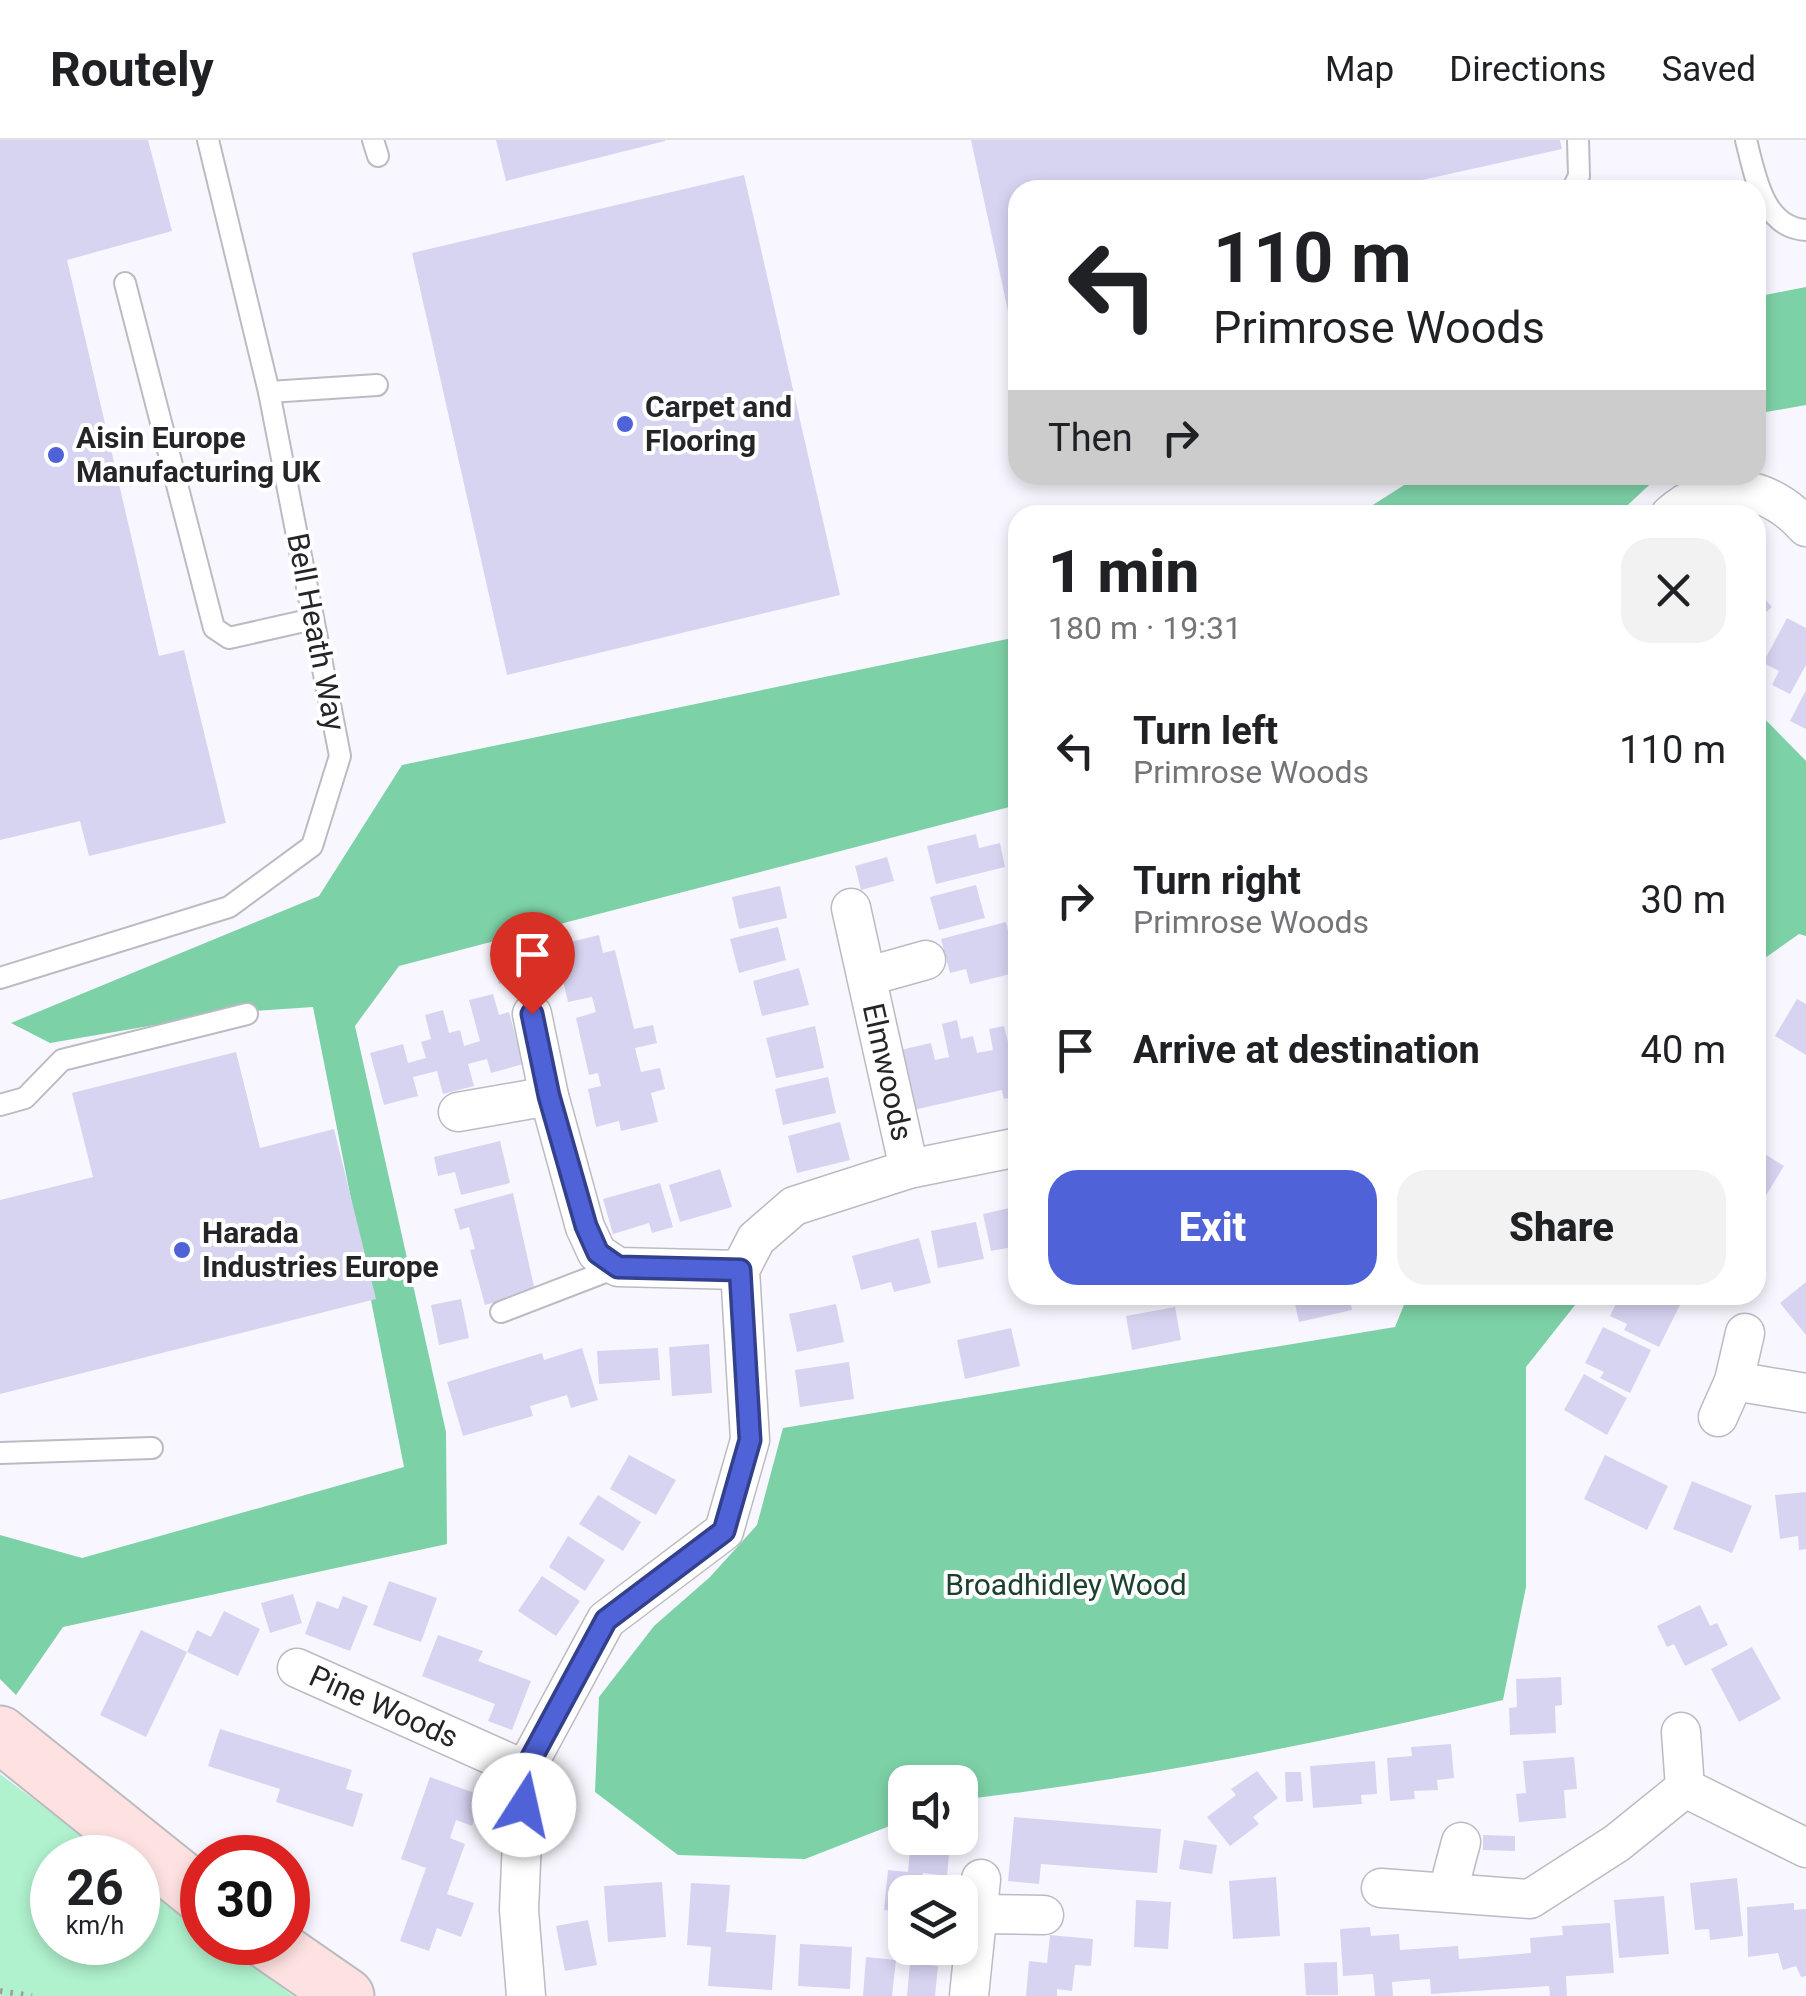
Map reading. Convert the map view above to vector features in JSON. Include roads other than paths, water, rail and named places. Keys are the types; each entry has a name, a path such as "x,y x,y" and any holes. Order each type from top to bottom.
{"street":[{"path":"1682,505 1724,486 1762,494 1793,512 1806,527"},
{"name":"Elmwoods","path":"852,908 910,1169"},
{"name":"Elmwoods","path":"869,976 926,960"},
{"path":"532,1014 549,1096 586,1226 598,1253 618,1267 740,1270"},
{"path":"458,1112 549,1096"},
{"path":"526,1996 520,1910 525,1770 606,1620 724,1531 750,1440 740,1270 756,1239 794,1206 910,1169 1008,1149"},
{"path":"1718,1416 1734,1381 1744,1333"},
{"path":"1734,1381 1806,1393"},
{"name":"Pine Woods","path":"297,1668 525,1770"},
{"path":"1681,1732 1685,1788"},
{"path":"0,1734 180,1878"},
{"path":"1685,1788 1806,1848"},
{"path":"1381,1888 1530,1899 1632,1832 1685,1788"},
{"path":"1448,1891 1461,1842"},
{"path":"969,1996 979,1897 1044,1915"},
{"path":"301,1965 346,1996"}],"lane":[{"name":"Bell Heath Way","path":"0,978 229,907 312,846 340,756 269,392 208,140"},
{"path":"1577,180 1578,140"},
{"path":"1746,140 1756,180"},
{"path":"1766,201 1774,217 1790,229 1806,230"},
{"path":"125,282 214,628 229,638 313,618"},
{"path":"269,392 377,385"},
{"path":"0,1105 24,1098 62,1060 247,1014"},
{"path":"501,1312 618,1267"},
{"path":"0,1453 152,1448"}],"place":[{"name":"Carpet and Flooring","path":"625,424"},
{"name":"Aisin Europe Manufacturing UK","path":"56,455"},
{"name":"Harada Industries Europe","path":"182,1250"}],"park label":[{"name":"Broadhidley Wood","path":"1066,1585"}]}
